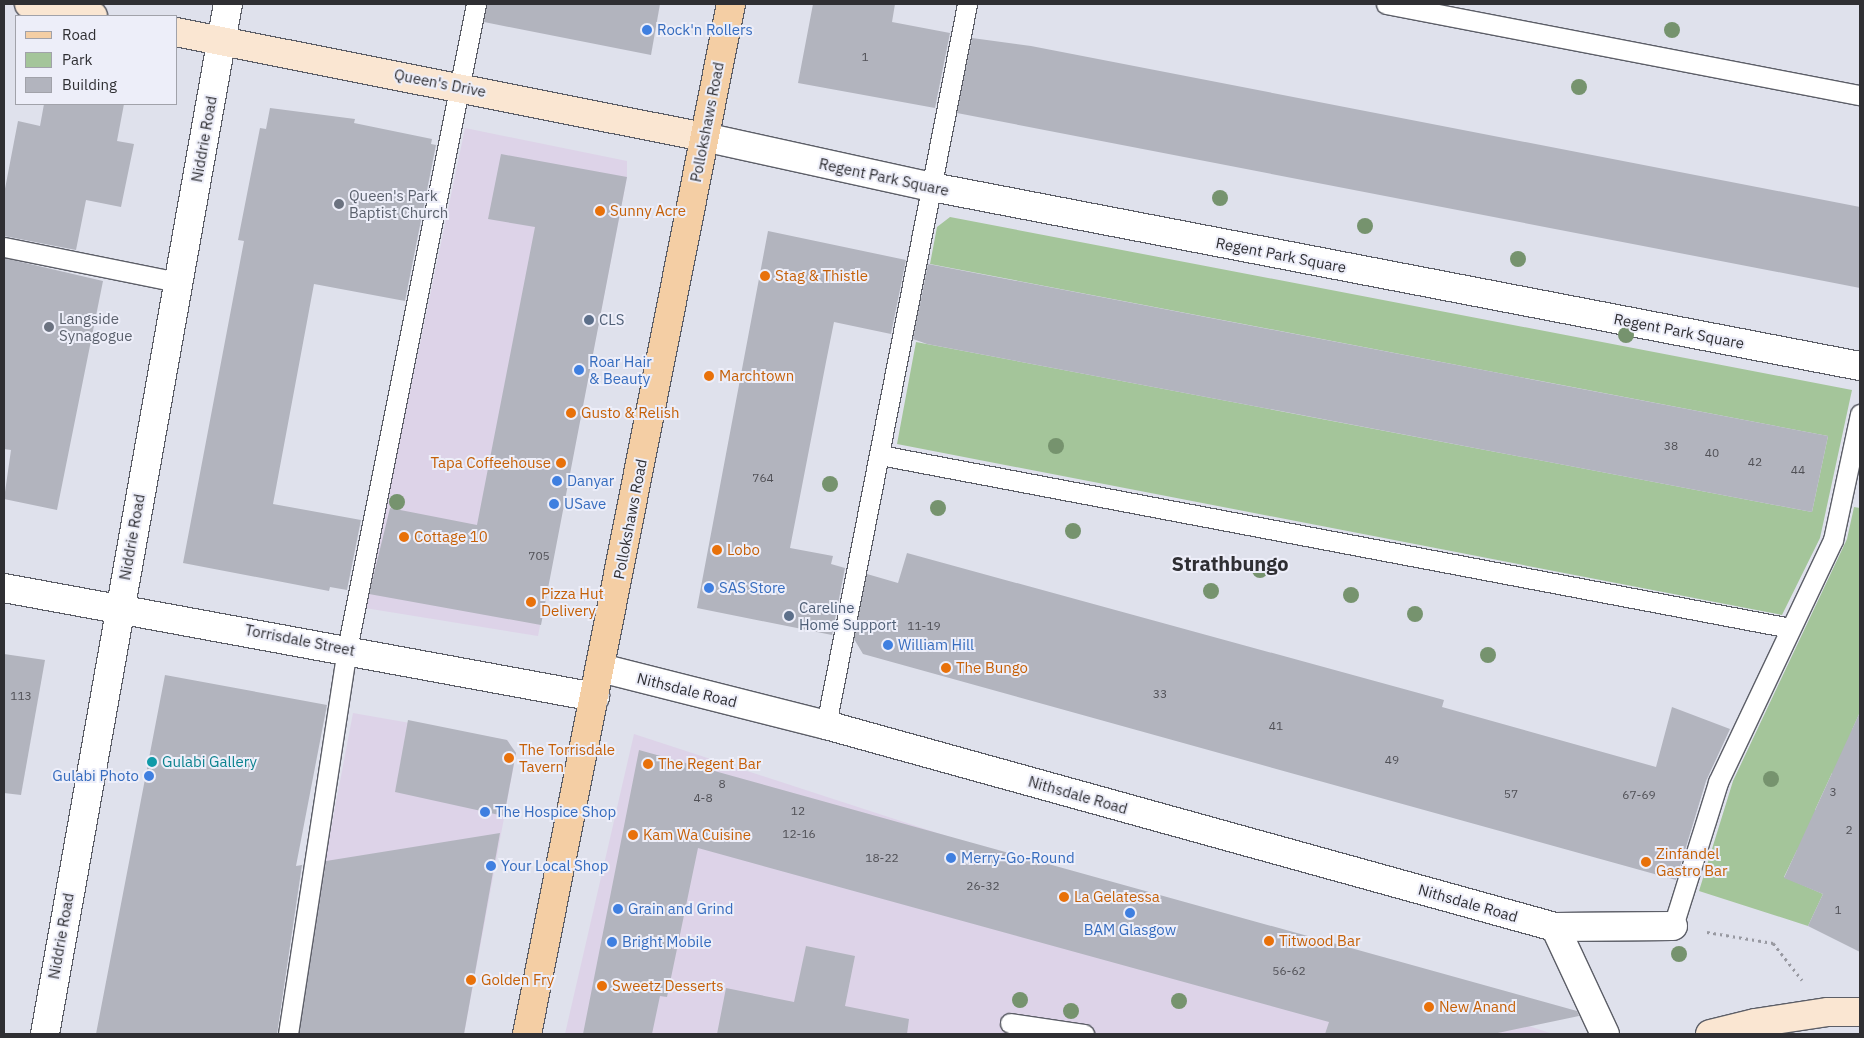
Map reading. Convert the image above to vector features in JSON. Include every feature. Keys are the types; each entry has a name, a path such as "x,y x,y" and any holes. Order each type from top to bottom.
{"main road":[{"name":"Pollokshaws Road","path":"527,1034 731,4"}],"street":[{"path":"29,4 56,6 89,15"},
{"name":"Niddrie Road","path":"45,1034 119,607 228,4"},
{"name":"Queen's Drive","path":"178,32 704,137"},
{"name":"Regent Park Square","path":"704,137 932,188 1860,366"},
{"name":"Torrisdale Street","path":"4,588 119,607 595,697"},
{"name":"Nithsdale Road","path":"600,668 826,725 1554,927 1673,926"},
{"path":"1554,927 1605,1034"},
{"path":"1710,1034 1755,1023 1828,1012 1860,1012"}],"lane":[{"path":"288,1034 346,649 476,4"},
{"path":"826,725 967,4"},
{"path":"1386,4 1860,95"},
{"path":"4,248 178,282"},
{"path":"1673,926 1718,782 1833,540 1860,414"},
{"path":"880,455 1790,628"},
{"path":"1010,1023 1084,1034"}],"path":[{"path":"1673,926 1773,943 1828,1012"}],"shaded area":[{"path":"465,128 627,161 627,177 538,636 365,608"},
{"path":"353,713 507,740 516,753 464,1034 292,1034"},
{"path":"634,734 1550,1033 565,1034"}],"green space":[{"path":"950,217 1852,390 1820,538 1782,615 897,444 916,342 1812,512 1828,436 930,264 937,227"},
{"path":"1854,507 1860,508 1860,712 1852,730 1860,735 1860,782 1854,796 1832,773 1815,810 1828,818 1823,861 1797,850 1784,877 1823,894 1808,926 1699,891 1733,781 1847,539"}],"building":[{"path":"487,4 660,4 651,55 484,22"},
{"path":"813,4 895,4 892,22 950,33 935,108 798,83"},
{"path":"972,38 1031,46 1860,207 1860,288 957,113"},
{"path":"44,105 124,105 117,141 134,144 121,207 86,200 76,250 4,236 4,194 18,121 40,126"},
{"path":"270,108 355,119 354,123 432,139 431,144 436,145 405,301 314,284 273,504 361,520 347,590 330,587 329,591 183,563 244,241 238,240 260,128 266,129"},
{"path":"501,154 627,177 541,625 369,594 390,508 477,525 535,227 488,219"},
{"path":"768,231 906,260 891,334 834,322 826,362 790,548 833,556 831,564 845,568 832,635 697,608"},
{"path":"4,258 103,281 57,510 4,499 11,450 4,449"},
{"path":"928,264 1828,436 1812,512 927,344 913,339"},
{"path":"907,553 1444,700 1442,707 1656,767 1672,707 1730,729 1706,781 1676,880 863,654 854,639 867,574 898,583"},
{"path":"4,654 45,660 21,795 4,793"},
{"path":"165,675 327,705 296,866 302,865 277,1034 96,1034"},
{"path":"1860,712 1860,952 1808,926 1823,894 1784,878"},
{"path":"408,720 507,740 516,753 504,816 395,792"},
{"path":"639,750 1577,1011 1579,1016 1493,1034 1325,1034 1329,1022 698,848 667,997 660,996 652,1034 583,1034"},
{"path":"500,833 464,1034 299,1034 326,861"},
{"path":"806,946 855,956 845,1006 909,1019 907,1034 717,1034 726,988 794,1002"}],"place":[{"name":"Rock'n Rollers","path":"647,30"},
{"name":"Queen's Park Baptist Church","path":"339,204"},
{"name":"Sunny Acre","path":"600,211"},
{"name":"Stag & Thistle","path":"765,276"},
{"name":"CLS","path":"589,320"},
{"name":"Langside Synagogue","path":"49,327"},
{"name":"Roar Hair & Beauty","path":"579,370"},
{"name":"Marchtown","path":"709,376"},
{"name":"Gusto & Relish","path":"571,413"},
{"name":"Tapa Coffeehouse","path":"561,463"},
{"name":"Danyar","path":"557,481"},
{"name":"USave","path":"554,504"},
{"name":"Cottage 10","path":"404,537"},
{"name":"Lobo","path":"717,550"},
{"name":"SAS Store","path":"709,588"},
{"name":"Pizza Hut Delivery","path":"531,602"},
{"name":"Careline Home Support","path":"789,616"},
{"name":"William Hill","path":"888,645"},
{"name":"The Bungo","path":"946,668"},
{"name":"The Torrisdale Tavern","path":"509,758"},
{"name":"Gulabi Gallery","path":"152,762"},
{"name":"The Regent Bar","path":"648,764"},
{"name":"Gulabi Photo","path":"149,776"},
{"name":"The Hospice Shop","path":"485,812"},
{"name":"Kam Wa Cuisine","path":"633,835"},
{"name":"Merry-Go-Round","path":"951,858"},
{"name":"Zinfandel Gastro Bar","path":"1646,862"},
{"name":"Your Local Shop","path":"491,866"},
{"name":"La Gelatessa","path":"1064,897"},
{"name":"Grain and Grind","path":"618,909"},
{"name":"BAM Glasgow","path":"1130,913"},
{"name":"Titwood Bar","path":"1269,941"},
{"name":"Bright Mobile","path":"612,942"},
{"name":"Golden Fry","path":"471,980"},
{"name":"Sweetz Desserts","path":"602,986"},
{"name":"New Anand","path":"1429,1007"}],"district":[{"name":"Strathbungo","path":"1230,563"}]}
